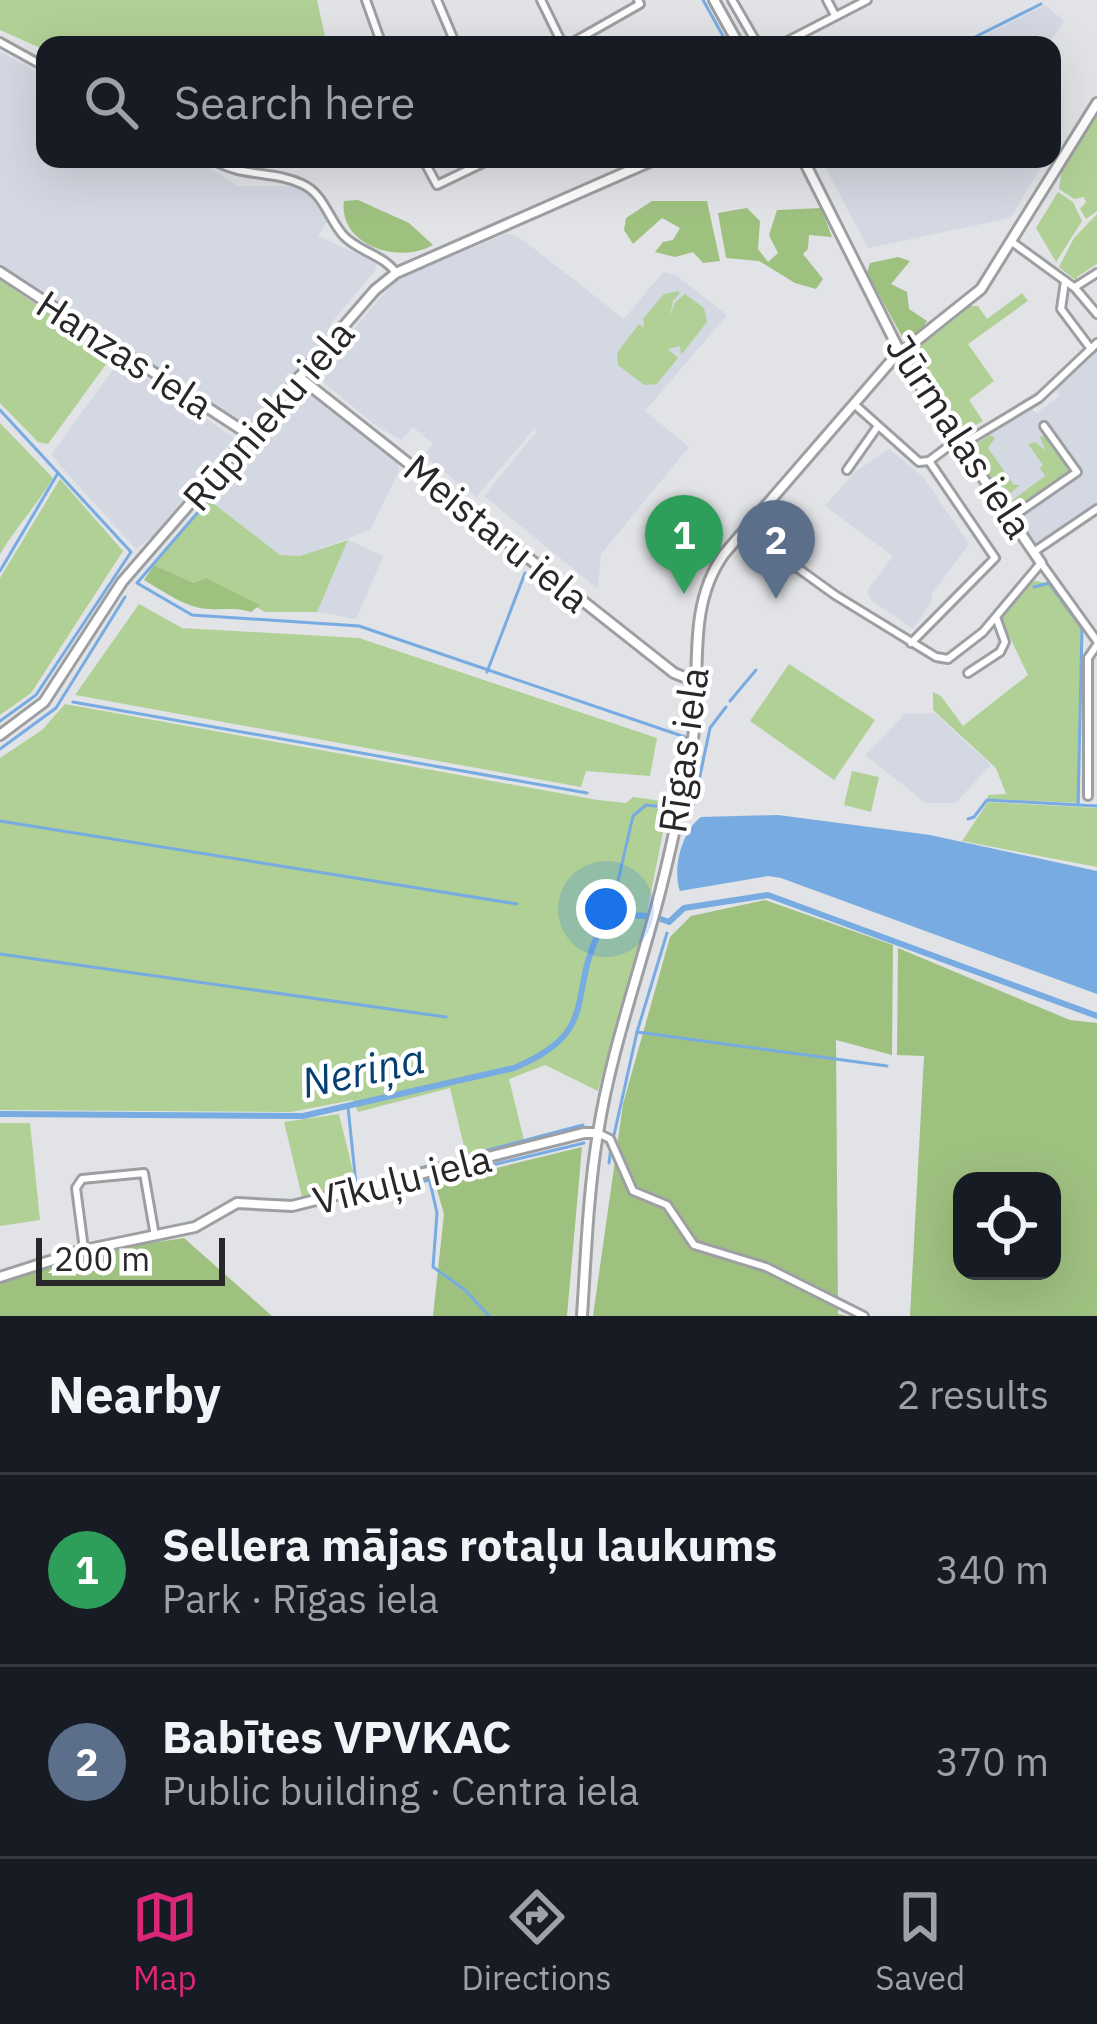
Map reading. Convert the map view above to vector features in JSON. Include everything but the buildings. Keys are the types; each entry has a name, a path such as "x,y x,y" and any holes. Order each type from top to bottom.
{"street":[{"path":"366,0 379,36"},
{"path":"437,0 452,36"},
{"path":"541,0 561,36"},
{"path":"714,0 734,36"},
{"path":"732,0 753,36"},
{"path":"827,0 835,15"},
{"path":"796,36 867,0"},
{"path":"581,36 639,2"},
{"path":"0,42 36,62"},
{"name":"Rīgas iela","path":"1061,162 1097,103"},
{"path":"229,168 309,188 344,236 389,263 396,273 635,168"},
{"path":"429,168 437,184 472,168"},
{"name":"Jūrmalas iela","path":"808,168 901,353 1097,643"},
{"name":"Rīgas iela","path":"582,1316 598,1133 618,1036 652,923 697,715 698,629 704,592 716,565 853,403 901,353 976,294 1057,168"},
{"path":"1012,242 1075,287 1096,310"},
{"name":"Hanzas iela","path":"0,272 251,436"},
{"name":"Rūpnieku iela","path":"0,735 44,702 122,582 375,290 396,273"},
{"path":"1075,287 1097,273"},
{"path":"853,403 919,462 929,461 1039,398 1094,346 1061,309 1065,280"},
{"name":"Meistaru iela","path":"299,377 674,673 698,682"},
{"path":"847,470 878,426"},
{"path":"1012,518 1077,472 1044,426"},
{"path":"911,643 995,558 929,461"},
{"path":"1036,551 1097,508"},
{"path":"745,530 931,656 948,659 996,617 1041,563"},
{"path":"968,673 1000,652 1005,642 996,617"},
{"path":"1088,796 1092,744 1088,658 1097,643"},
{"path":"598,1133 610,1139 633,1191 667,1205 694,1245 766,1268 864,1316"},
{"name":"Vīkuļu iela","path":"0,1277 84,1250 194,1227 237,1203 292,1206 598,1133"},
{"path":"84,1250 76,1188 82,1179 144,1173 155,1236"}],"shaded area":[{"path":"1045,5 1064,21 1054,36 983,36"},
{"path":"0,52 36,70 36,168 210,168 237,186 294,186 311,193 329,218 318,236 377,263 331,323 334,327 293,375 288,373 287,382 252,426 235,423 0,265"},
{"path":"826,168 1041,168 1010,218 868,248"},
{"path":"508,233 624,319 663,272 676,275 727,315 645,411 689,447 601,554 598,589 484,496 535,428 476,497 424,456 433,444 413,427 401,440 317,377 317,371 396,280"},
{"path":"1097,351 1097,515 1046,550 1034,541 970,452 971,447 1060,396 1054,386"},
{"path":"129,366 234,438 152,537 136,549 51,455 114,368"},
{"path":"306,389 397,460 399,471 370,530 300,556 280,555 209,500"},
{"path":"889,449 923,477 969,544 913,629 871,600 867,591 893,556 825,506 855,472"},
{"path":"348,540 383,556 356,619 317,612"},
{"path":"934,713 991,765 955,803 926,803 865,755 905,714"}],"green space":[{"path":"0,0 317,0 325,36 36,36 36,46 0,30"},
{"path":"1097,113 1097,211 1086,219 1080,209 1084,197 1074,199 1059,189 1062,169"},
{"path":"1058,192 1073,202 1082,221 1056,262 1036,228"},
{"path":"358,200 409,223 433,245 404,253 361,240 345,216 344,201"},
{"path":"652,201 707,201 720,261 703,263 693,252 675,257 655,252 663,242 673,240 680,228 662,218 633,244 624,230 626,218"},
{"path":"747,208 760,221 758,249 768,262 778,253 769,235 777,210 821,208 832,237 809,235 803,254 823,279 816,289 795,283 759,261 726,258 718,213"},
{"path":"1097,214 1097,264 1077,277 1078,282 1059,267 1074,238"},
{"path":"898,257 910,261 891,284 907,292 909,309 927,321 918,335 904,340 867,273 870,263"},
{"path":"0,280 112,356 48,444 38,442 0,403"},
{"path":"678,291 670,317 675,302 685,294 704,308 707,322 681,355 680,346 668,349 678,358 657,384 644,385 618,365 617,353 639,324 644,328 643,319 664,294"},
{"path":"1022,293 1028,301 968,344 994,381 969,400 983,421 966,431 968,435 959,435 911,363 913,349 970,306 978,306 987,319"},
{"path":"0,423 53,478 0,554"},
{"path":"1046,434 1071,470 1013,511 1010,502 1045,476 1028,444 1035,442 1045,450 1040,437"},
{"path":"990,435 995,438 988,448 1014,485 1020,485 1007,496 1001,495 970,452"},
{"path":"60,479 123,551 31,693 0,715 0,578"},
{"path":"209,500 280,555 300,556 348,540 317,612 265,612 206,579 194,583 154,565"},
{"path":"154,565 194,583 206,578 260,605 251,612 193,606 144,580"},
{"path":"1032,580 1050,584 1081,627 1080,803 988,799 988,795 1006,794 996,768 933,710 933,692 963,726 1028,675 1001,619"},
{"path":"139,604 182,628 359,638 657,738 650,776 586,771 581,787 75,695"},
{"path":"789,664 875,720 834,780 750,721"},
{"path":"65,704 598,800 626,803 633,797 669,802 646,918 598,1091 545,1065 509,1079 524,1140 466,1155 450,1088 358,1112 353,1100 291,1112 0,1110 0,758 42,730"},
{"path":"852,771 879,777 871,812 844,805"},
{"path":"988,802 1097,808 1097,867 962,841"},
{"path":"765,900 893,945 892,1055 836,1040 838,1314 847,1316 593,1316 623,1104 670,937 691,916"},
{"path":"898,948 1070,1020 1097,1023 1097,1316 910,1316 924,1056 897,1055"},
{"path":"339,1114 356,1184 302,1197 284,1122"},
{"path":"0,1123 30,1123 40,1220 0,1226"},
{"path":"582,1147 567,1316 433,1316 444,1214 435,1183"},
{"path":"184,1238 272,1316 0,1316 0,1283 97,1251"}],"water":[{"path":"778,815 930,835 1097,871 1097,994 781,878 768,876 680,891 680,851 701,817"}],"waterway":[{"path":"703,0 723,36"},
{"path":"977,36 1041,4"},
{"path":"303,390 137,583 192,615 359,626 688,738"},
{"path":"0,410 131,552 36,695 0,721"},
{"path":"0,571 58,473"},
{"path":"487,672 525,573"},
{"path":"1034,587 1049,583 1082,628 1078,805"},
{"path":"0,749 56,708 125,597"},
{"path":"730,701 756,670"},
{"path":"73,702 587,793"},
{"path":"694,804 710,728 726,707"},
{"path":"968,819 987,800 1097,806"},
{"path":"598,934 611,911 633,816 646,805 663,807"},
{"path":"0,821 517,904"},
{"name":"Neriņa","path":"658,918 669,922 684,908 768,895 1097,1016"},
{"name":"Neriņa","path":"0,1114 303,1116 514,1068 541,1055 570,1027 598,934 627,915 648,916"},
{"path":"614,1135 637,1032 667,933"},
{"path":"0,954 446,1017"},
{"path":"637,1032 887,1066"},
{"path":"348,1107 356,1184"},
{"path":"390,1176 583,1125"},
{"path":"421,1182 584,1143"},
{"path":"609,1163 611,1147"},
{"path":"430,1182 437,1213 433,1267 465,1290 489,1316"}],"place":[{"name":"Sellera mājas rotaļu laukums","path":"684,594"},
{"name":"Babītes VPVKAC","path":"776,599"}]}
